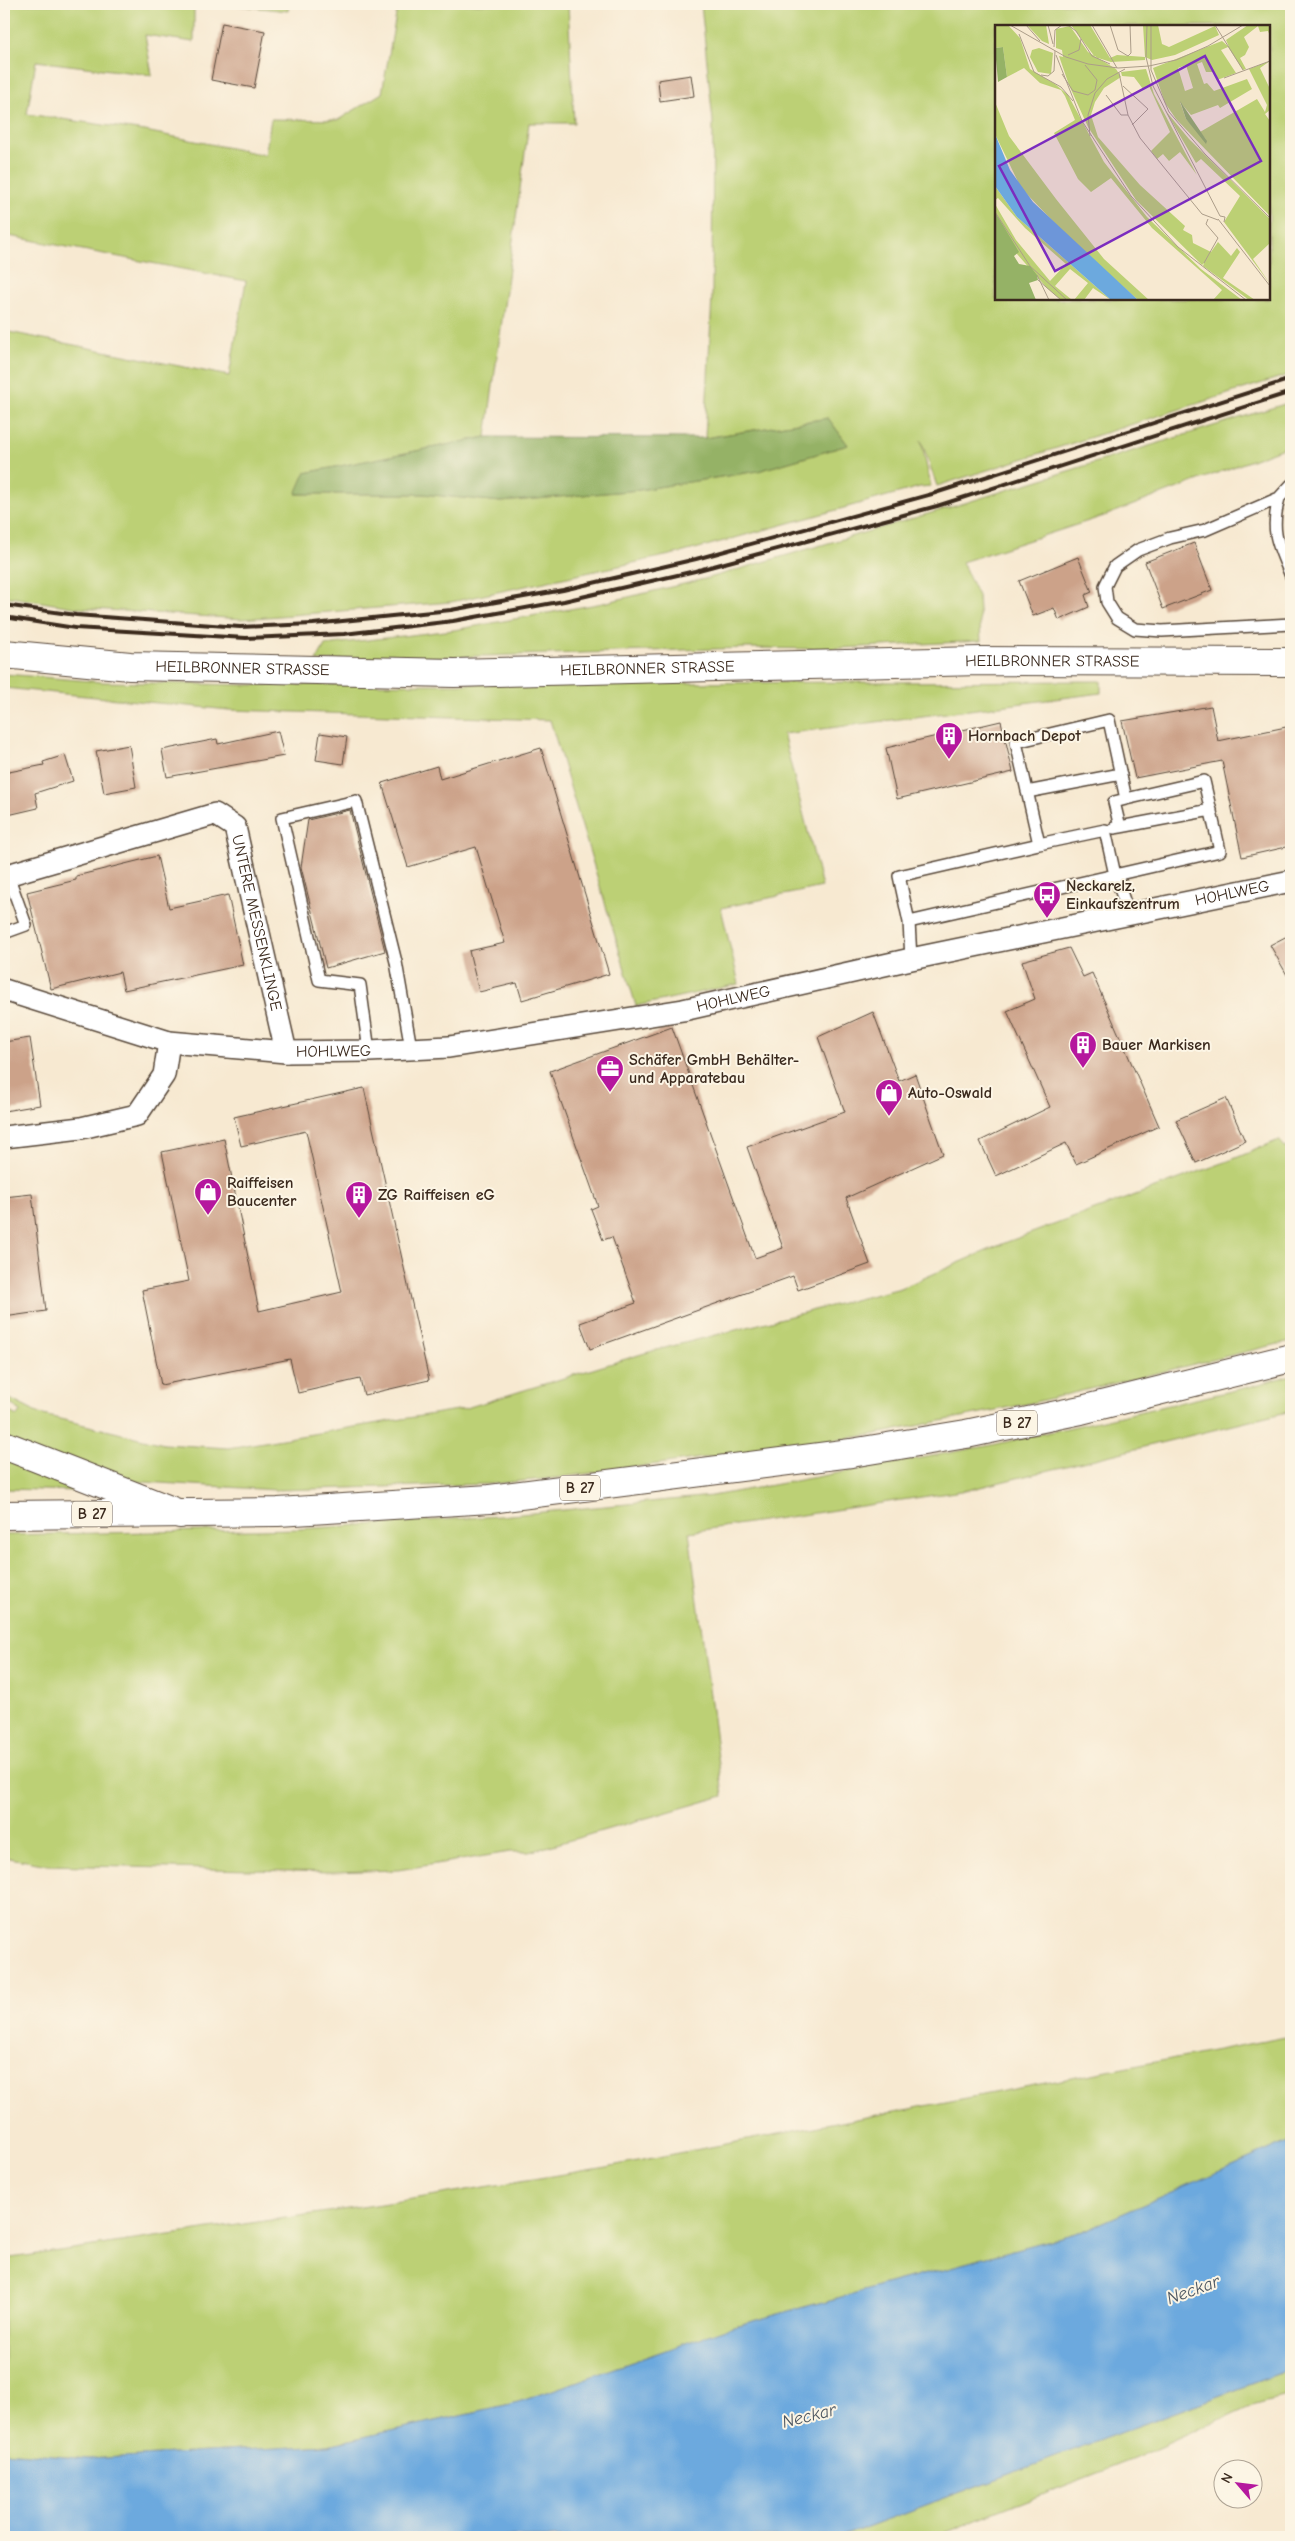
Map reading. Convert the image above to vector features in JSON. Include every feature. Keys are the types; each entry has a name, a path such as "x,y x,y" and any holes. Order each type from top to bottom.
{"main road":[{"name":"HEILBRONNER STRASSE","path":"4,654 130,666 454,673 981,661 1291,662"},
{"name":"B 27","path":"4,1515 278,1512 490,1499 851,1453 966,1434 1081,1410 1291,1358"},
{"path":"4,1446 180,1514"}],"street":[{"name":"UNTERE MESSENKLINGE","path":"6,876 215,814 235,827 286,1052"},
{"name":"HOHLWEG","path":"4,990 169,1042 286,1052 369,1052 449,1047 683,1010 911,959 1291,881"},
{"path":"4,1137 81,1128 137,1115 164,1075 169,1042"}],"lane":[{"path":"1291,484 1279,498 1205,530 1170,538 1138,550 1115,566 1105,586 1107,602 1117,618 1135,629 1162,631 1291,624"},
{"path":"1279,498 1274,520 1277,544 1291,576"},
{"path":"1039,844 1016,742 1109,720 1126,799"},
{"path":"1027,792 1120,774"},
{"path":"909,922 1220,851 1204,781 1114,802 1120,827"},
{"path":"369,1052 360,985 319,980 282,818 356,801 396,962 411,1048"},
{"path":"911,959 909,922 899,876 1105,830 1211,810"},
{"path":"1105,830 1115,875 1128,914"},
{"path":"4,934 26,925 6,876"}],"green space":[{"path":"4,4 194,4 194,42 145,35 152,75 36,61 27,114 145,131 265,155 271,119 338,120 382,93 398,4 568,4 574,123 529,123 486,437 306,473 297,494 423,494 501,502 639,490 758,471 848,445 828,418 705,438 712,296 713,121 701,4 1291,4 1291,374 937,486 921,440 931,486 920,487 684,552 451,602 242,619 79,608 4,596 4,331 229,376 246,281 4,235"},
{"path":"224,4 289,4 288,11"},
{"path":"1291,402 1291,445 1107,515 962,562 978,596 981,641 822,649 748,648 316,661 325,645 454,630 603,603 709,578 955,506"},
{"path":"828,418 848,445 758,471 639,490 501,502 423,494 296,494 305,473 486,437 705,438"},
{"path":"4,674 103,682 244,685 1101,681 1101,693 783,734 822,887 721,908 739,984 636,1006 550,720 229,710 4,688"},
{"path":"1279,1140 1291,1154 1291,1341 1031,1403 871,1435 555,1478 490,1484 276,1490 127,1481 4,1445 4,1409 17,1416 21,1411 4,1400 4,1396 39,1414 164,1444 228,1448 463,1409 645,1353 901,1288 1007,1242 1231,1160"},
{"path":"1291,1375 1291,1411 968,1490 689,1532 723,1796 529,1852 510,1852 398,1870 331,1872 48,1865 4,1857 4,1535 300,1529 500,1516 712,1496 992,1445 1249,1387"},
{"path":"4,1456 78,1491 4,1489"},
{"path":"1291,2036 1291,2140 1083,2231 731,2327 519,2402 328,2445 89,2459 4,2452 4,2259 382,2204 606,2167"},
{"path":"1291,2369 1291,2410 1286,2396 1252,2405 1136,2458 933,2537 840,2537"}],"water":[{"name":"Neckar","path":"1291,2140 1291,2369 840,2537 4,2537 4,2452 89,2459 328,2445 519,2402 731,2327 1083,2231"}],"building":[{"path":"222,23 265,31 254,88 211,80"},
{"path":"691,75 694,96 660,101 658,80"},
{"path":"1194,543 1212,590 1163,609 1145,562"},
{"path":"1078,557 1092,592 1085,595 1089,607 1059,620 1054,608 1033,616 1019,581"},
{"path":"1211,706 1218,741 1291,726 1291,846 1242,857 1222,761 1135,778 1122,721"},
{"name":"Hornbach Depot","path":"1001,721 1013,772 897,799 886,748"},
{"path":"278,731 284,756 167,777 162,750 217,739 218,744"},
{"path":"320,733 347,737 343,764 316,760"},
{"path":"129,745 136,787 104,793 96,751"},
{"path":"541,748 609,974 522,1000 517,983 479,992 469,951 505,943 476,847 408,867 382,783 437,766 440,779"},
{"path":"65,755 73,781 35,793 38,808 8,815 4,797 4,773 44,765 43,762"},
{"path":"350,810 385,951 326,968 301,867 308,820"},
{"path":"157,856 169,908 228,895 243,965 124,990 120,972 51,989 27,892 76,880 76,876"},
{"path":"1291,934 1291,982 1270,945"},
{"name":"Bauer Markisen","path":"1069,948 1083,977 1092,973 1159,1126 1076,1164 1066,1143 996,1176 980,1141 1050,1107 1007,1011 1035,999 1022,961"},
{"path":"873,1012 899,1081 915,1074 943,1154 846,1198 870,1264 798,1290 793,1276 590,1349 580,1323 636,1303 612,1237 603,1240 591,1209 598,1206 550,1071 672,1027 755,1258 783,1248 747,1147 845,1112 818,1037"},
{"path":"30,1038 40,1105 4,1111 4,1042"},
{"path":"364,1088 429,1380 364,1395 360,1379 298,1393 290,1359 161,1385 142,1290 189,1281 162,1152 224,1139 259,1311 342,1292 306,1131 241,1146 234,1117"},
{"path":"1226,1098 1245,1141 1196,1163 1176,1120"},
{"path":"32,1194 46,1311 4,1317 4,1197"}],"railway":[{"path":"4,605 76,615 240,627 313,624 451,610 563,590 696,559 932,494 1291,379"},
{"path":"4,617 75,628 246,638 344,634 453,621 564,601 695,571 937,506 1291,392"}],"place":[{"name":"Hornbach Depot","path":"949,760"},
{"name":"Neckarelz, Einkaufszentrum","path":"1047,919"},
{"name":"Bauer Markisen","path":"1083,1069"},
{"name":"Schäfer GmbH Behälter- und Apparatebau","path":"610,1093"},
{"name":"Auto-Oswald","path":"889,1117"},
{"name":"Raiffeisen Baucenter","path":"208,1216"},
{"name":"ZG Raiffeisen eG","path":"359,1219"}]}
